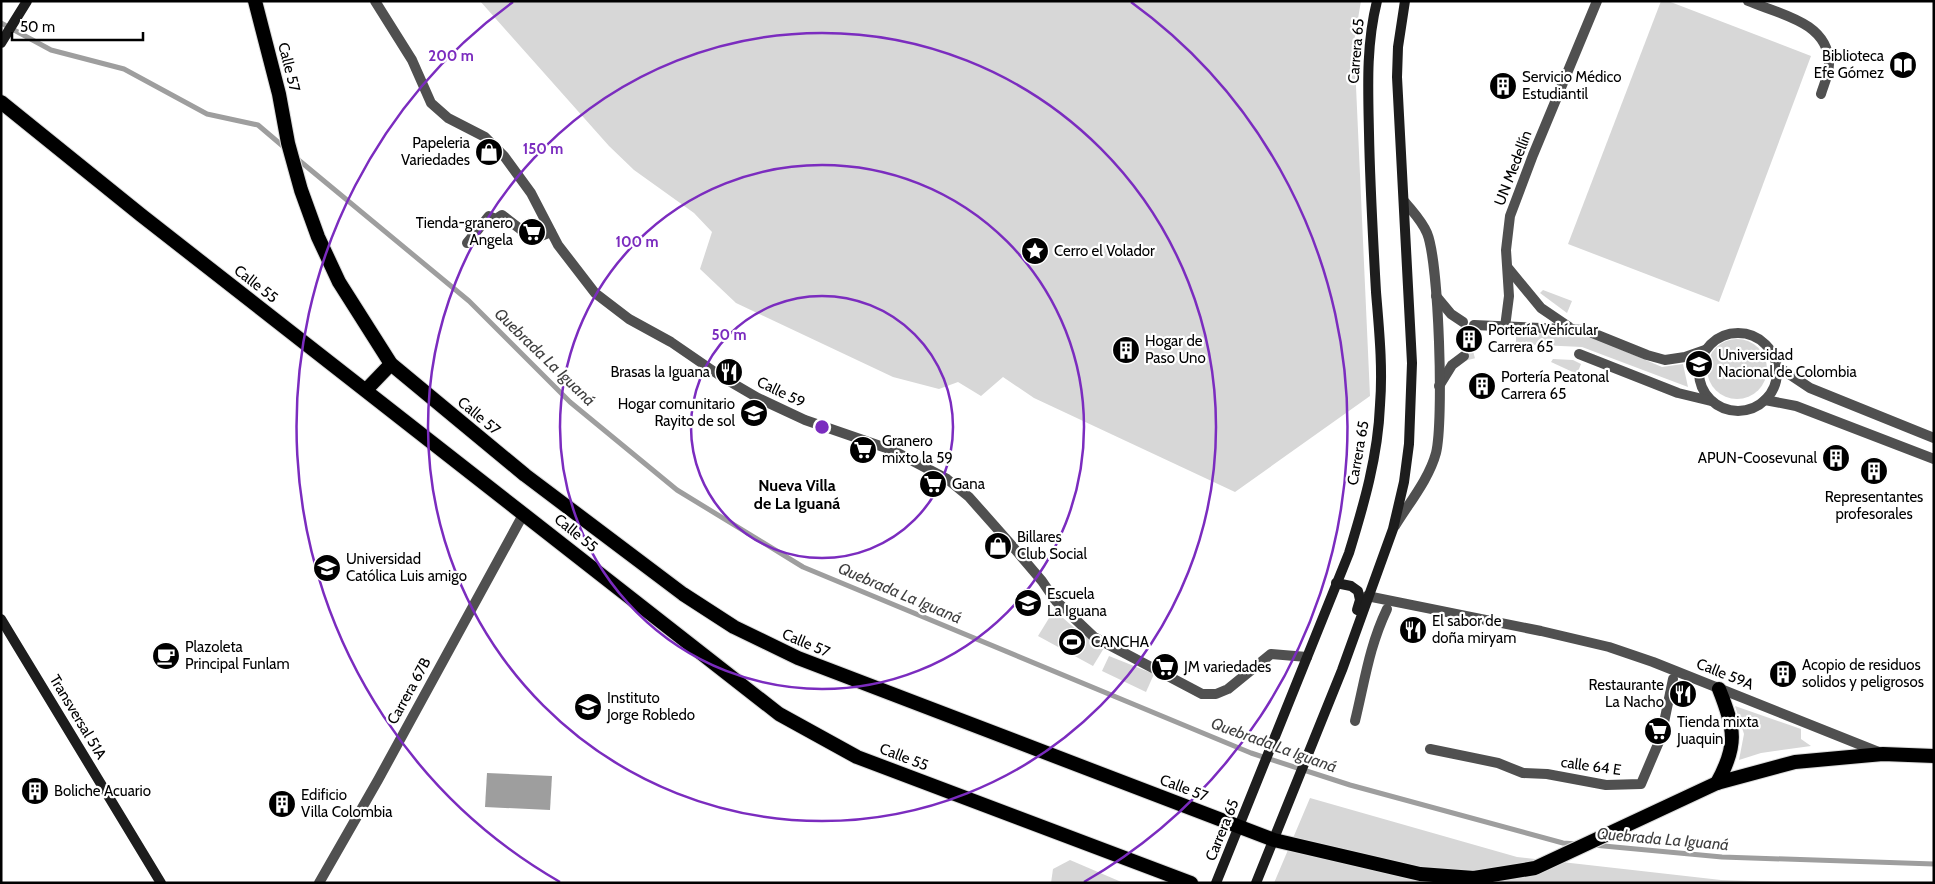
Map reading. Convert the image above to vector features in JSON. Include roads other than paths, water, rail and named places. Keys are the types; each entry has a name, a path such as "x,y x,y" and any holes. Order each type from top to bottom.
{"highway":[{"name":"Calle 57","path":"255,1 279,94 288,142 301,190 318,237 339,282 391,364 525,476 683,594 734,626 798,658 1274,840 1420,874 1474,878 1535,868 1717,784"},
{"name":"Calle 55","path":"1,102 140,215 524,513 749,692 808,732 857,757 1191,883"},
{"path":"366,390 391,364"},
{"path":"1717,784 1729,762 1733,739 1730,715 1719,689"},
{"path":"1717,784 1795,762 1883,754 1934,756"},
{"path":"1157,871 1176,883"}],"main road":[{"path":"1,43 27,1"},
{"name":"Carrera 65","path":"1216,883 1349,552 1364,505 1376,446 1380,405 1381,362 1371,202 1367,74 1370,40 1377,1"},
{"path":"1346,654 1393,528 1404,482 1412,404 1412,363 1397,77 1398,47 1405,1"},
{"path":"1256,883 1342,670 1359,595 1355,588 1336,583"},
{"name":"Transversal 51A","path":"1,619 161,883"}],"street":[{"name":"Calle 59","path":"375,1 412,60 431,102 448,118 485,137 504,156 531,193 558,245 594,293 629,319 671,342 722,377 758,398 798,417 892,450 947,479 969,498 1008,541 1042,580 1055,600 1094,637 1202,694 1216,694 1228,689 1271,654 1305,661"},
{"name":"UN Medellín","path":"1505,327 1509,296 1506,250 1510,216 1533,155 1597,1"},
{"path":"1748,1 1808,25 1818,34 1827,52 1829,63 1821,94"},
{"path":"1393,528 1425,476 1436,452 1439,387 1433,257 1422,222 1404,202"},
{"path":"467,243 489,216 496,219 502,215 533,239 551,232"},
{"path":"1508,268 1541,308 1571,328"},
{"path":"1436,296 1451,314 1463,322"},
{"path":"1474,325 1571,328 1591,331 1647,355 1665,360 1686,357 1705,350"},
{"path":"1579,354 1678,393 1711,401 1723,408 1740,411 1752,409 1765,400 1776,385 1777,366 1769,348 1751,335 1729,334 1711,343 1701,359 1699,376 1701,385 1711,401"},
{"path":"1439,387 1452,364 1464,356"},
{"path":"1777,366 1810,388 1934,438"},
{"path":"1765,400 1796,406 1934,459"},
{"name":"Carrera 67B","path":"319,883 378,780 524,513"},
{"name":"Calle 59A","path":"1367,596 1592,642 1653,662 1883,754"},
{"path":"1355,721 1363,688 1364,670 1376,632 1387,609"},
{"name":"calle 64 E","path":"1430,749 1498,764 1523,772 1547,774 1586,783 1625,786 1641,784 1661,737 1673,679"}],"waterway":[{"name":"Quebrada La Iguaná","path":"1,23 51,50 124,69 207,114 258,125 285,148"},
{"name":"Quebrada La Iguaná","path":"295,157 469,301 570,402 677,490 803,567 1251,753 1350,785 1563,843 1577,844"},
{"name":"Quebrada La Iguaná","path":"1593,845 1722,857 1934,864"}],"tunnel":[{"path":"1464,356 1475,353"}],"place":[{"name":"Biblioteca Efe Gómez","path":"1903,65"},
{"name":"Servicio Médico Estudiantil","path":"1503,86"},
{"name":"Papeleria Variedades","path":"489,152"},
{"name":"Tienda-granero Angela","path":"532,232"},
{"name":"Cerro el Volador","path":"1035,251"},
{"name":"Portería Vehícular Carrera 65","path":"1469,339"},
{"name":"Hogar de Paso Uno","path":"1126,350"},
{"name":"Universidad Nacional de Colombia","path":"1699,364"},
{"name":"Brasas la Iguana","path":"729,372"},
{"name":"Portería Peatonal Carrera 65","path":"1482,386"},
{"name":"Hogar comunitario Rayito de sol","path":"754,413"},
{"name":"Granero mixto la 59","path":"863,450"},
{"name":"APUN-Coosevunal","path":"1836,458"},
{"name":"Representantes profesorales","path":"1874,471"},
{"name":"Gana","path":"933,484"},
{"name":"Billares Club Social","path":"998,546"},
{"name":"Universidad Católica Luis amigo","path":"327,568"},
{"name":"Escuela La Iguana","path":"1028,603"},
{"name":"El sabor de doña miryam","path":"1413,630"},
{"name":"CANCHA","path":"1072,642"},
{"name":"Plazoleta Principal Funlam","path":"166,656"},
{"name":"JM variedades","path":"1165,667"},
{"name":"Acopio de residuos solidos y peligrosos","path":"1783,674"},
{"name":"Restaurante La Nacho","path":"1683,694"},
{"name":"Instituto Jorge Robledo","path":"588,707"},
{"name":"Tienda mixta Juaquin","path":"1658,731"},
{"name":"Boliche Acuario","path":"35,791"},
{"name":"Edificio Villa Colombia","path":"282,804"}],"district":[{"name":"Nueva Villa de La Iguaná","path":"797,494"}]}
